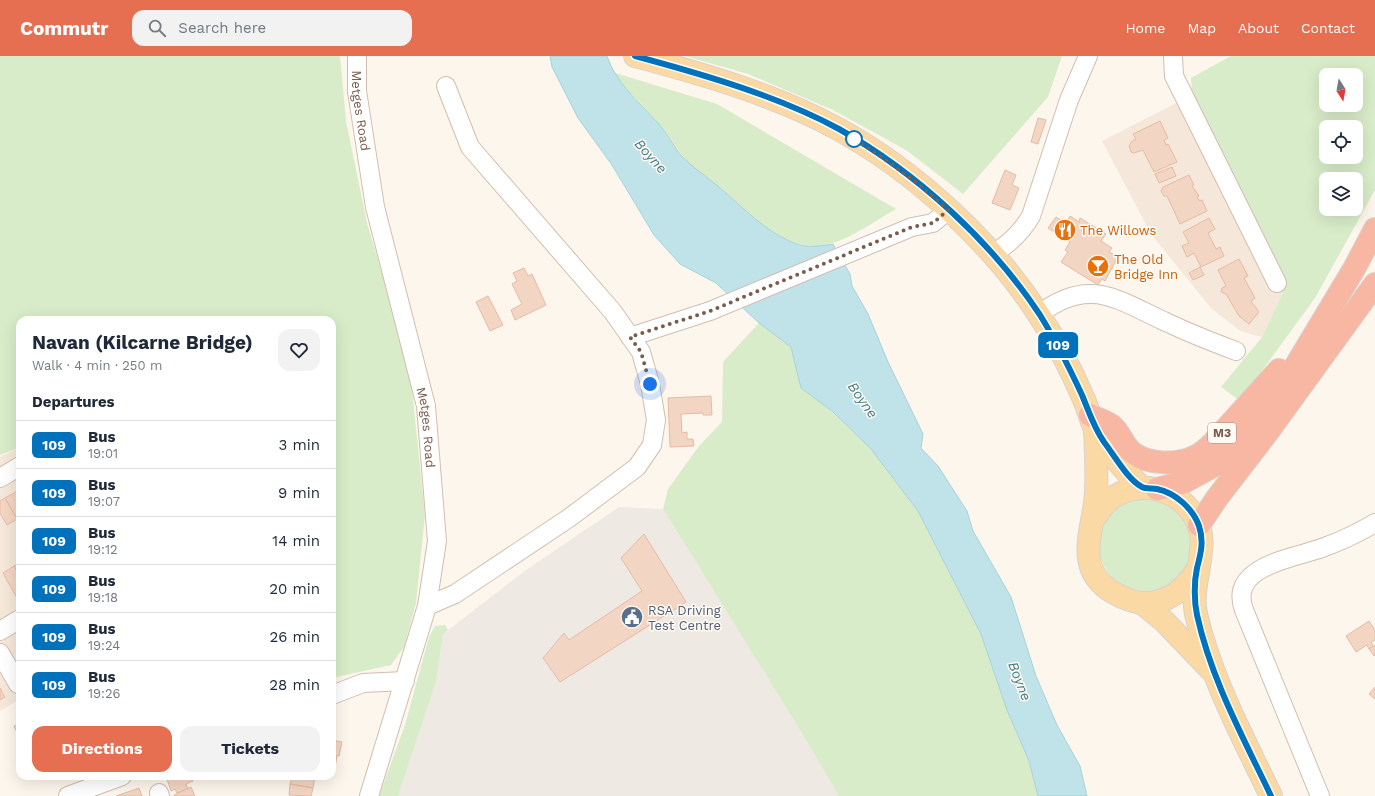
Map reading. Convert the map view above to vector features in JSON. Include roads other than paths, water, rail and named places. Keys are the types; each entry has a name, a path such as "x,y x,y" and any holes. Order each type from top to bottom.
{"highway":[{"name":"M3","path":"1150,488 1184,482 1217,464 1251,427 1283,387 1328,313 1375,229"},
{"name":"M3","path":"1199,525 1217,498 1267,433 1375,284"},
{"name":"M3","path":"1093,423 1113,426 1126,446 1143,458 1172,462 1195,456 1213,443 1328,313"}],"main road":[{"path":"635,56 735,86 791,107 838,129 889,160 920,184 993,254 1039,314 1068,364 1093,423 1127,473 1150,488 1178,498 1193,513 1199,525 1202,538 1202,555 1197,570 1196,613 1212,671 1271,796"},
{"path":"1093,423 1096,492 1093,520 1088,534 1088,553 1097,577 1106,588 1127,600 1142,603 1154,602 1169,597 1181,590 1197,570"},
{"path":"1093,520 1103,505 1115,496 1129,490 1150,488"},
{"path":"1142,603 1164,621 1212,671"}],"street":[{"name":"Metges Road","path":"357,56 357,91 375,206 426,406 437,542 427,606 369,796"},
{"path":"993,254 1021,232 1030,216 1069,100 1088,56"},
{"path":"1173,56 1174,76 1277,283"},
{"path":"427,606 455,594 569,518 637,467 652,445 656,420 650,384 641,352 613,312 470,147 446,86"},
{"path":"630,337 718,308 912,227 933,223 948,210"},
{"path":"1039,314 1054,304 1074,296 1093,293 1124,302 1199,337 1236,351"},
{"path":"0,478 16,468"},
{"path":"1320,796 1244,610 1241,600 1241,591 1248,579 1269,565 1343,540 1375,523"},
{"path":"0,631 16,621"},
{"path":"0,653 16,681"},
{"path":"336,693 363,683 405,681"},
{"path":"68,796 111,780"}],"water":[{"name":"Boyne","path":"550,56 607,56 622,84 661,126 681,155 753,217 774,233 797,244 820,246 833,244 850,274 852,286 868,314 888,362 923,434 921,448 938,466 967,511 973,531 1011,597 1036,676 1057,725 1080,766 1087,796 1038,796 1029,761 1007,710 981,634 918,511 871,449 833,412 801,388 791,347 759,323 716,283 680,264 654,235 612,165 578,118 552,67"}],"place":[{"name":"The Willows","path":"1065,230"},
{"name":"The Old Bridge Inn","path":"1098,266"},
{"name":"RSA Driving Test Centre","path":"632,617"}]}
